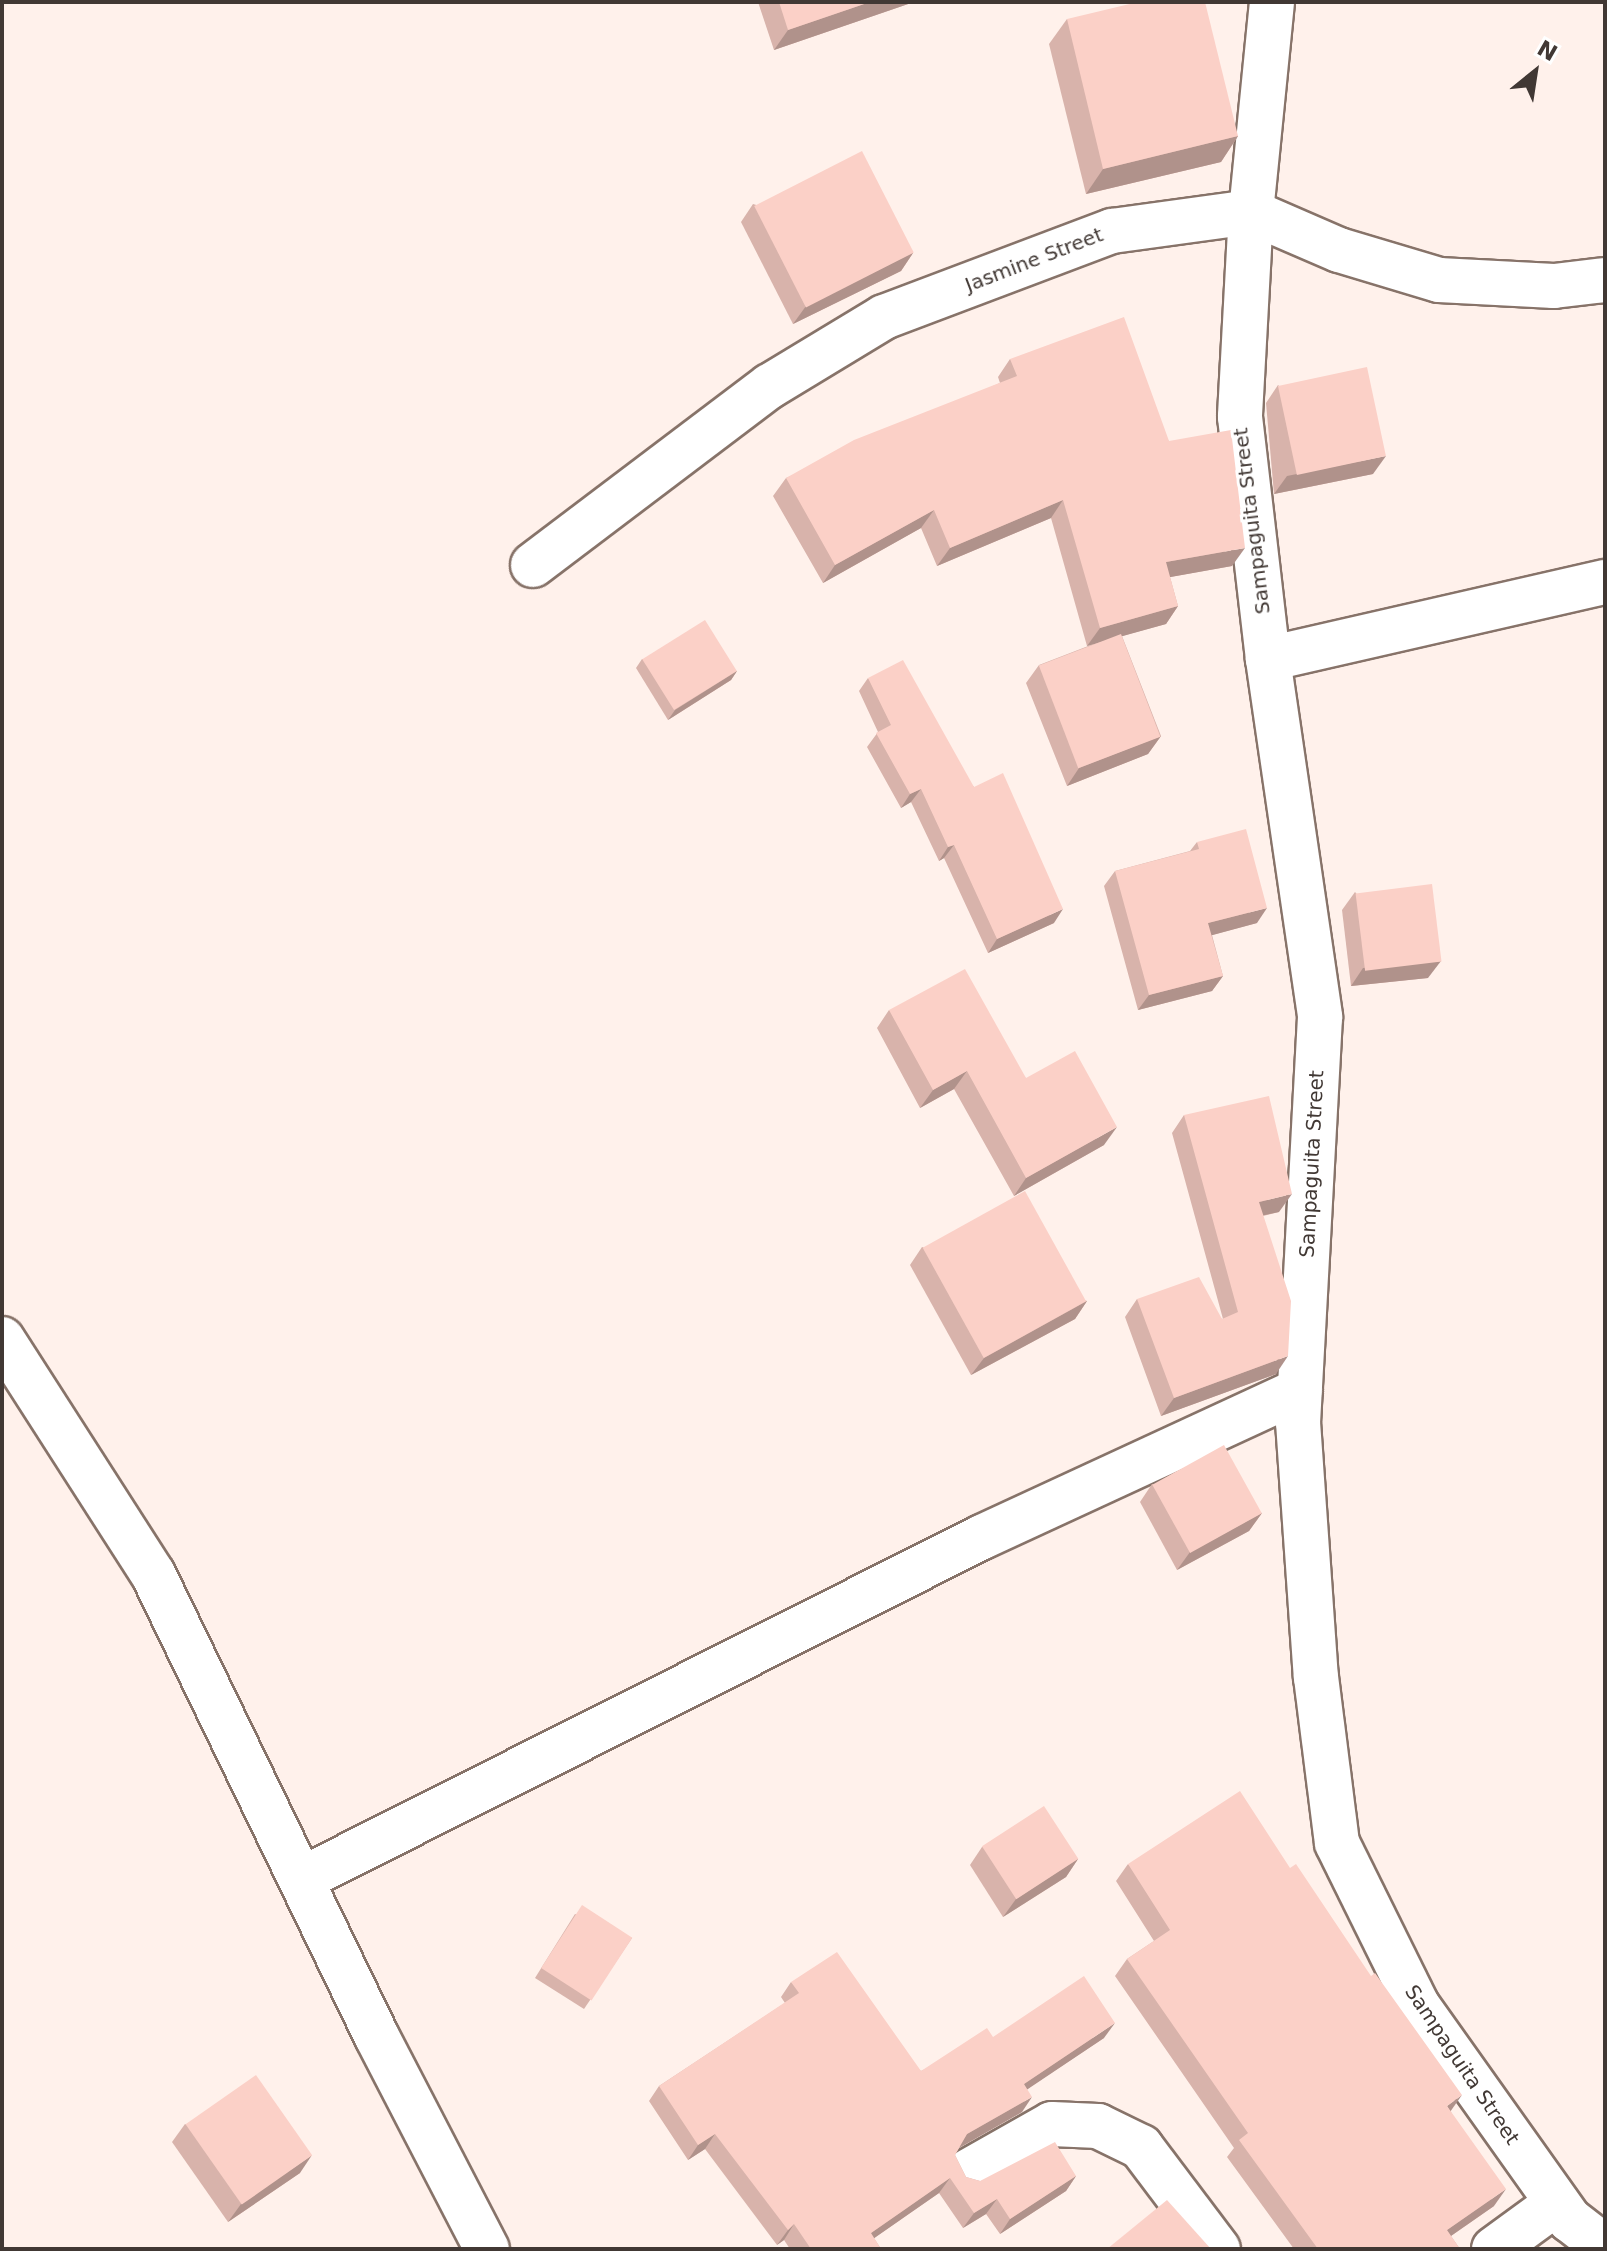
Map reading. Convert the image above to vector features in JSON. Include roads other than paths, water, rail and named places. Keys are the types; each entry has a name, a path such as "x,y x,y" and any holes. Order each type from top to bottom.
{"street":[{"name":"Sampaguita Street","path":"1272,2 1251,212 1240,417 1268,659 1320,1017 1300,1390 1316,1677 1337,1843 1417,2005 1557,2203 1605,2247"},
{"path":"1251,212 1339,250 1439,280 1554,286 1605,280"},
{"name":"Jasmine Street","path":"533,565 770,386 884,317 1112,231 1251,212"},
{"path":"1268,659 1605,582"},
{"path":"2,1339 153,1574 487,2249"},
{"path":"302,1879 982,1537 1300,1390"},
{"path":"969,2171 1052,2124 1098,2126 1141,2147 1218,2249"},
{"path":"1494,2249 1557,2203"}]}
